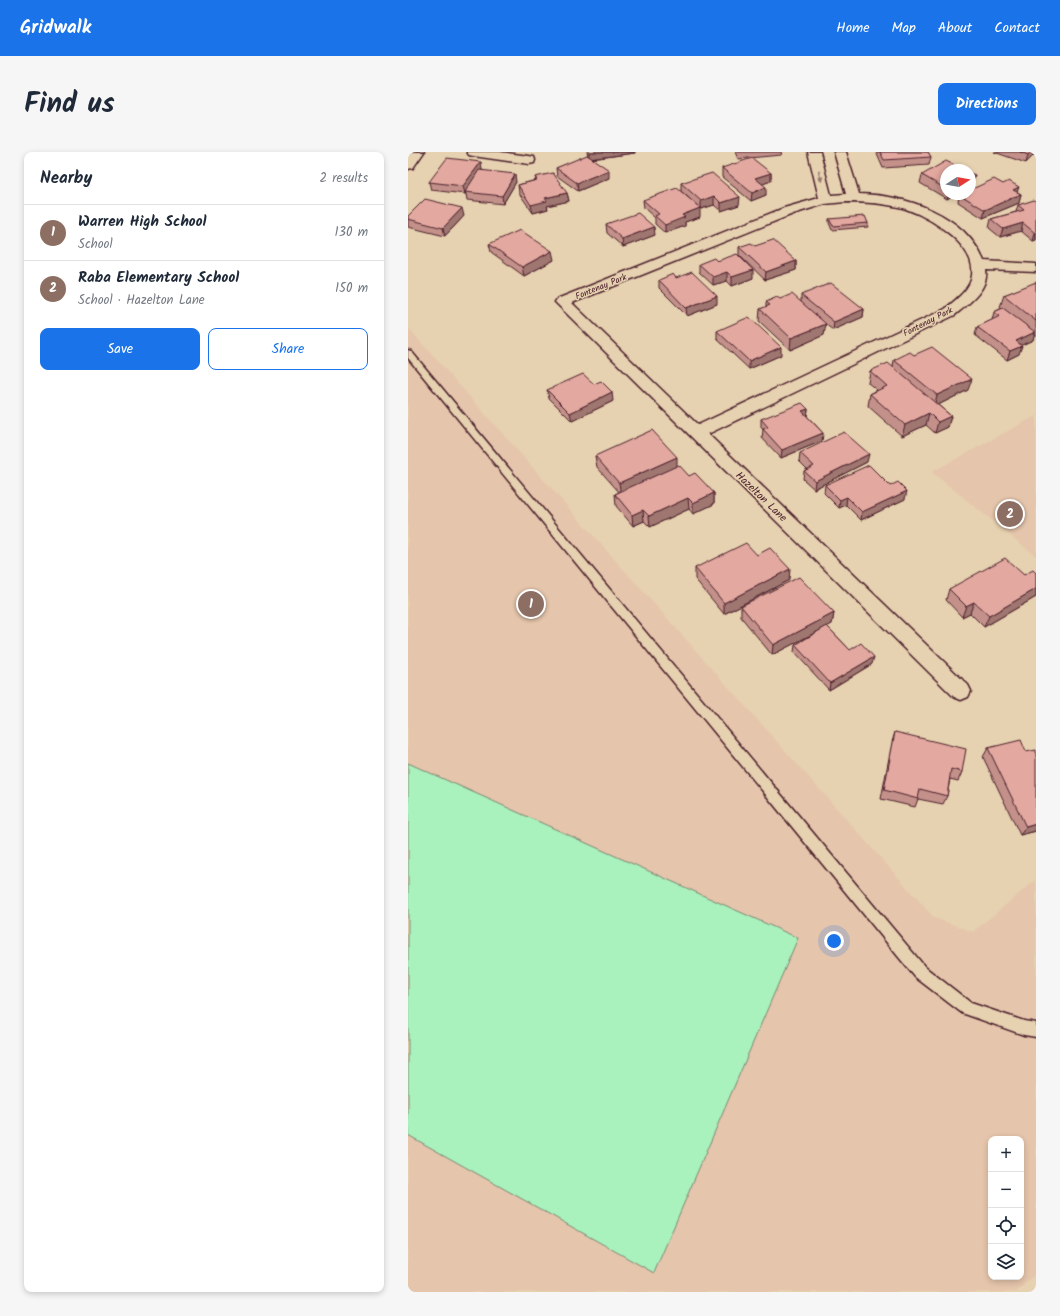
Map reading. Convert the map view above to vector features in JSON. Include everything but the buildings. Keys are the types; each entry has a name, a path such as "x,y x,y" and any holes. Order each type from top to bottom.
{"street":[{"path":"408,165 418,152"},
{"path":"473,152 529,160"},
{"path":"814,152 826,200"},
{"path":"840,152 854,198"},
{"name":"Fontenay Park","path":"562,302 775,217 826,200 854,198 882,199 903,204 948,224 963,236 980,265 980,277 971,293 950,312 696,433"},
{"path":"980,265 1036,268"},
{"name":"Hazelton Lane","path":"562,302 961,691"}],"lane":[{"path":"408,354 920,972 966,1008 1024,1028 1036,1030"}],"shaded area":[{"path":"408,328 934,918 973,932 1036,880 1036,1273 1016,1292 408,1292"},
{"path":"1036,416 1036,556 932,472"}],"green space":[{"path":"408,763 798,938 654,1273 408,1135"}],"place":[{"name":"Raba Elementary School","path":"1010,514"},
{"name":"Warren High School","path":"531,604"}]}
